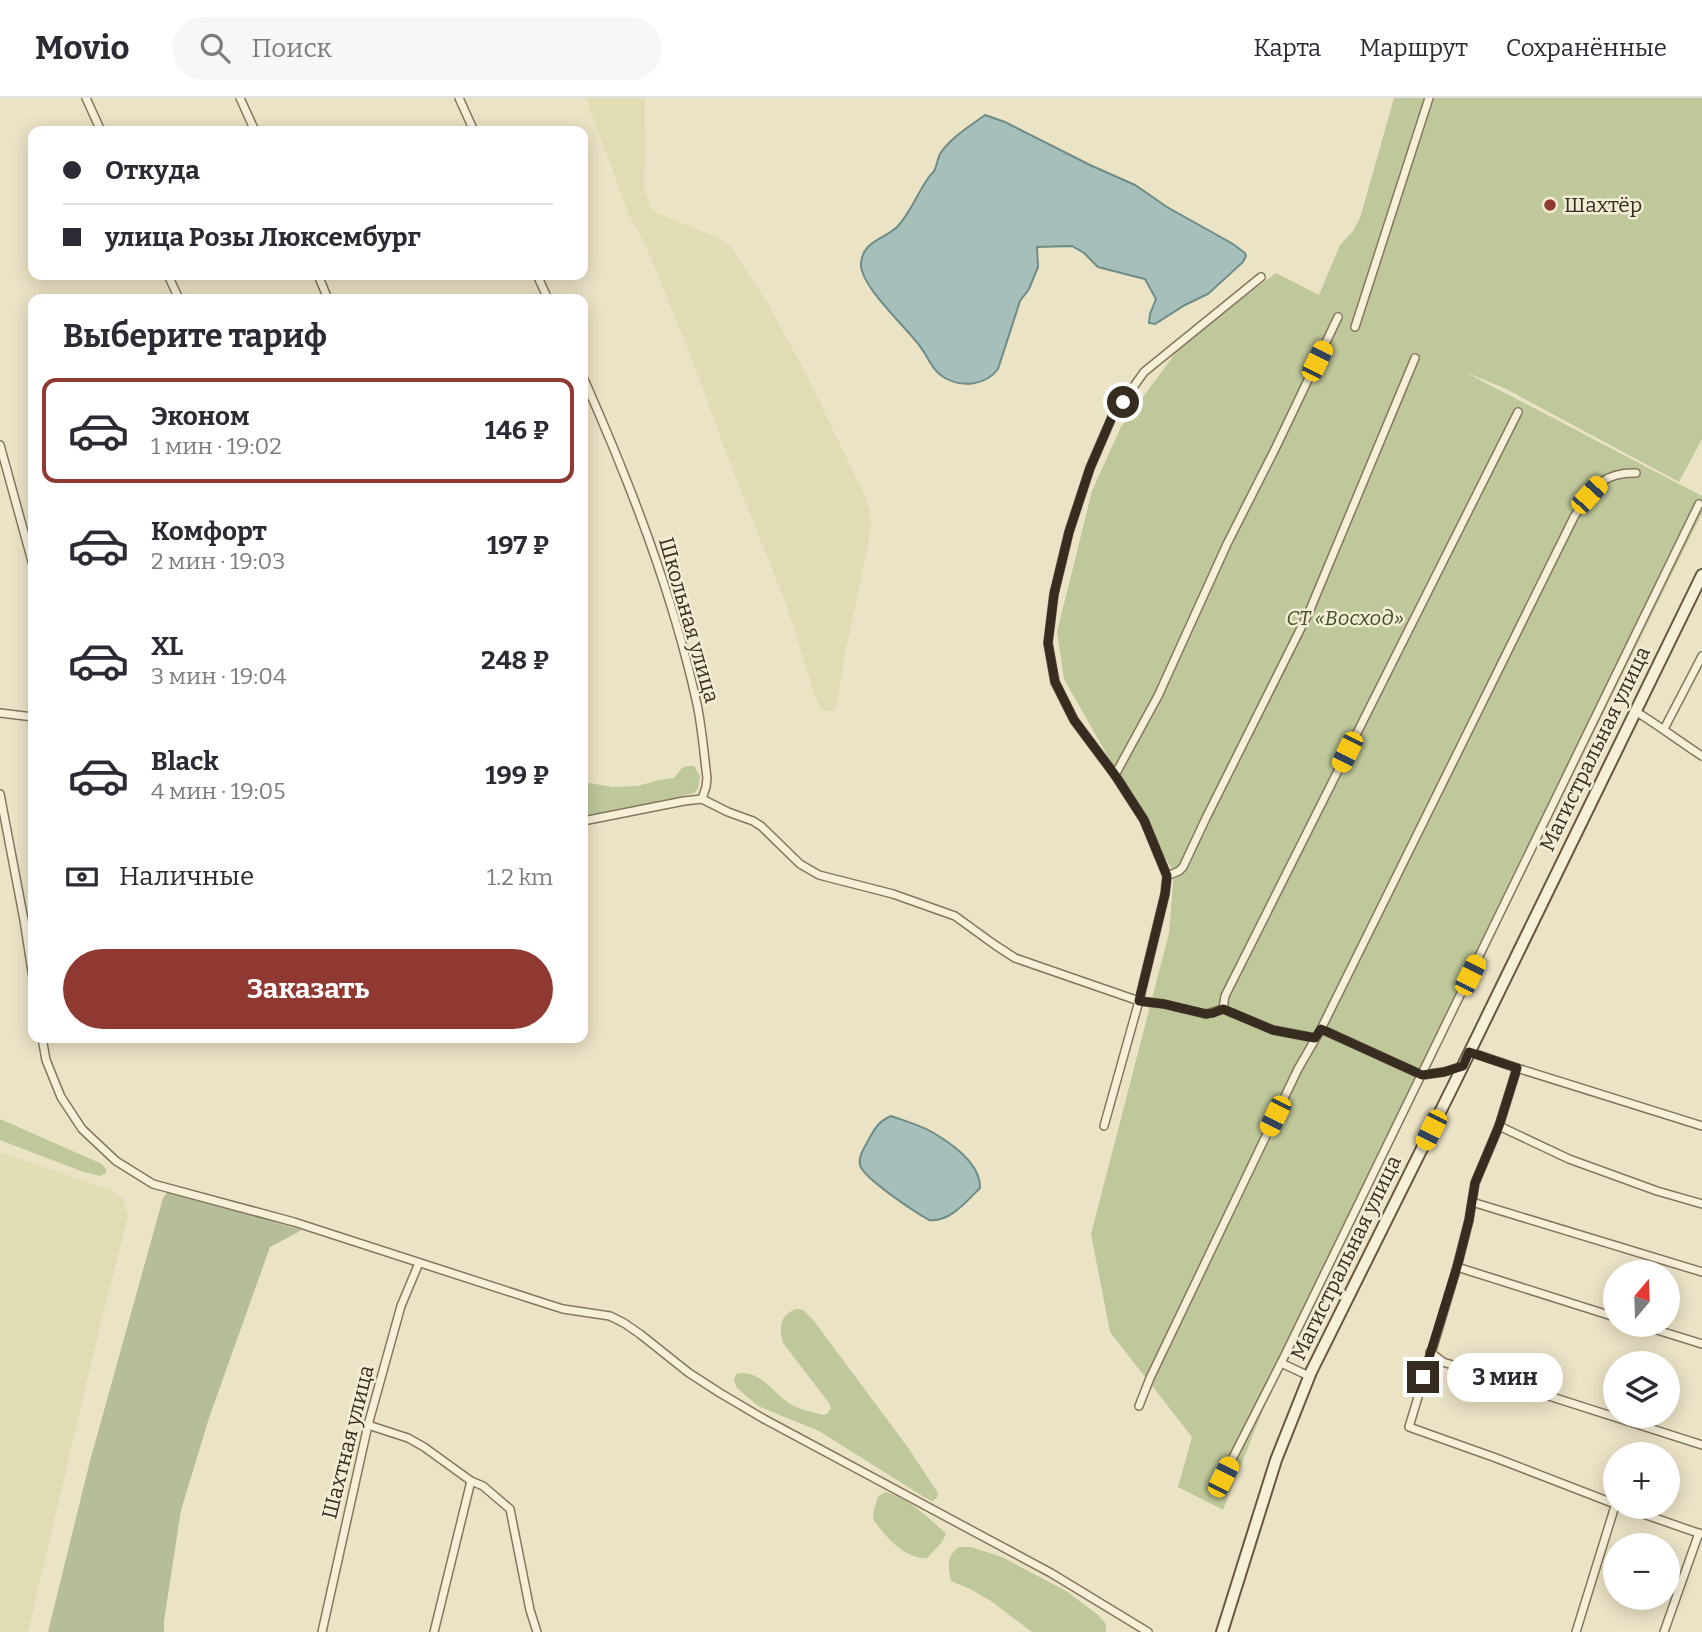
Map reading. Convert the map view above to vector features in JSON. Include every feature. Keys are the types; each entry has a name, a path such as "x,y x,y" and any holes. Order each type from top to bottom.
{"main road":[{"name":"Магистральная улица","path":"1222,1632 1276,1460 1309,1376 1702,575"}],"street":[{"path":"86,98 99,126"},
{"path":"240,98 253,126"},
{"path":"459,98 472,126"},
{"path":"1355,327 1429,98"},
{"path":"1104,1126 1139,1001 1167,876 1144,820 1074,720 1055,682 1048,643 1054,594 1069,532 1090,468 1112,417 1144,372 1261,277"},
{"path":"1115,775 1158,696 1227,544 1338,317"},
{"path":"1167,876 1184,867 1309,612 1415,358"},
{"name":"Школьная улица","path":"588,388 611,440 664,580 697,705 707,778 702,799"},
{"path":"1223,1009 1225,996 1518,412"},
{"path":"0,445 28,547"},
{"path":"1139,1406 1292,1081 1321,1029 1574,517 1602,481 1622,472 1636,473"},
{"path":"1223,1477 1422,1075 1699,504"},
{"path":"1664,729 1702,656"},
{"path":"1635,712 1702,756"},
{"path":"0,713 28,716"},
{"path":"0,794 28,948"},
{"path":"588,820 702,799 761,826 800,864 820,875 893,894 955,916 1016,958 1139,1001 1206,1014 1223,1009 1273,1030 1315,1038"},
{"path":"1321,1029 1422,1075 1463,1066"},
{"path":"43,1043 46,1060 61,1097 82,1129 116,1161 153,1184 294,1222 563,1309 610,1316 624,1323 689,1373 764,1419 1051,1573 1148,1632"},
{"path":"1469,1052 1702,1126"},
{"path":"1517,1068 1499,1126 1475,1183 1457,1267 1409,1427 1603,1500"},
{"path":"1499,1126 1569,1159 1657,1191 1702,1204"},
{"path":"1472,1202 1702,1272"},
{"name":"Шахтная улица","path":"322,1632 368,1425 401,1306 419,1262"},
{"path":"1457,1267 1603,1313"},
{"path":"1680,1337 1702,1344"},
{"path":"1430,1352 1443,1362 1702,1445"},
{"path":"1281,1363 1309,1376"},
{"path":"368,1425 408,1438 424,1447 471,1481 483,1486 510,1509 530,1610 537,1632"},
{"path":"434,1632 471,1481"},
{"path":"1576,1632 1611,1519"},
{"path":"1658,1519 1701,1534 1664,1632"}],"shaded area":[{"path":"586,98 645,98 644,187 650,206 657,213 721,239 731,247 767,302 803,368 866,498 871,525 868,546 844,658 838,701 833,711 825,711 820,707 815,696 788,610 690,354 645,244 628,213"},
{"path":"0,1152 111,1190 123,1199 128,1216 28,1632 0,1632"}],"green space":[{"name":"СТ «Восход»","path":"1394,98 1702,98 1702,439 1679,482 1506,389 1465,372 1702,496 1702,513 1278,1372 1223,1510 1178,1487 1192,1437 1110,1332 1091,1234 1169,933 1174,873 1064,679 1057,632 1092,491 1121,427 1182,344 1276,273 1319,295 1340,245 1353,231 1360,218"},
{"path":"694,766 700,776 698,789 694,793 588,816 588,783 613,787 638,786 674,778 682,768"},
{"path":"0,1119 102,1164 106,1173 100,1176 81,1171 0,1140"},
{"path":"168,1191 302,1230 270,1247 209,1418 181,1510 164,1632 48,1632 90,1461 163,1198"},
{"path":"796,1309 803,1310 814,1321 909,1449 938,1493 937,1498 932,1501 924,1497 819,1431 758,1406 737,1388 734,1380 736,1374 752,1375 792,1405 803,1410 827,1414 831,1408 829,1403 783,1343 783,1319"},
{"path":"886,1492 918,1509 946,1534 927,1558 903,1551 873,1519 878,1496"},
{"path":"959,1547 971,1547 1002,1557 1066,1591 1097,1614 1106,1624 1106,1632 1032,1632 991,1601 951,1581 950,1558"}],"water":[{"path":"985,115 1005,122 1135,185 1167,207 1233,244 1245,253 1243,262 1208,294 1155,324 1149,323 1156,299 1145,279 1098,267 1072,246 1037,247 1038,267 1029,289 1020,301 998,369 981,382 967,384 945,378 875,294 862,272 861,263 870,245 897,227 906,216 933,172 944,148"},
{"path":"891,1116 922,1127 940,1137 964,1155 976,1171 980,1188 950,1215 929,1220 890,1194 863,1171 860,1162 864,1148 878,1125"}],"place":[{"name":"Шахтёр","path":"1550,205"}],"route":[{"path":"1123,402 1112,417 1090,468 1069,532 1054,594 1048,643 1055,682 1074,720 1144,820 1167,876 1139,1001 1206,1014 1223,1009 1273,1030 1315,1038 1321,1029 1422,1075 1463,1066 1469,1052 1517,1068 1499,1126 1475,1183 1457,1267 1423,1377"}]}
